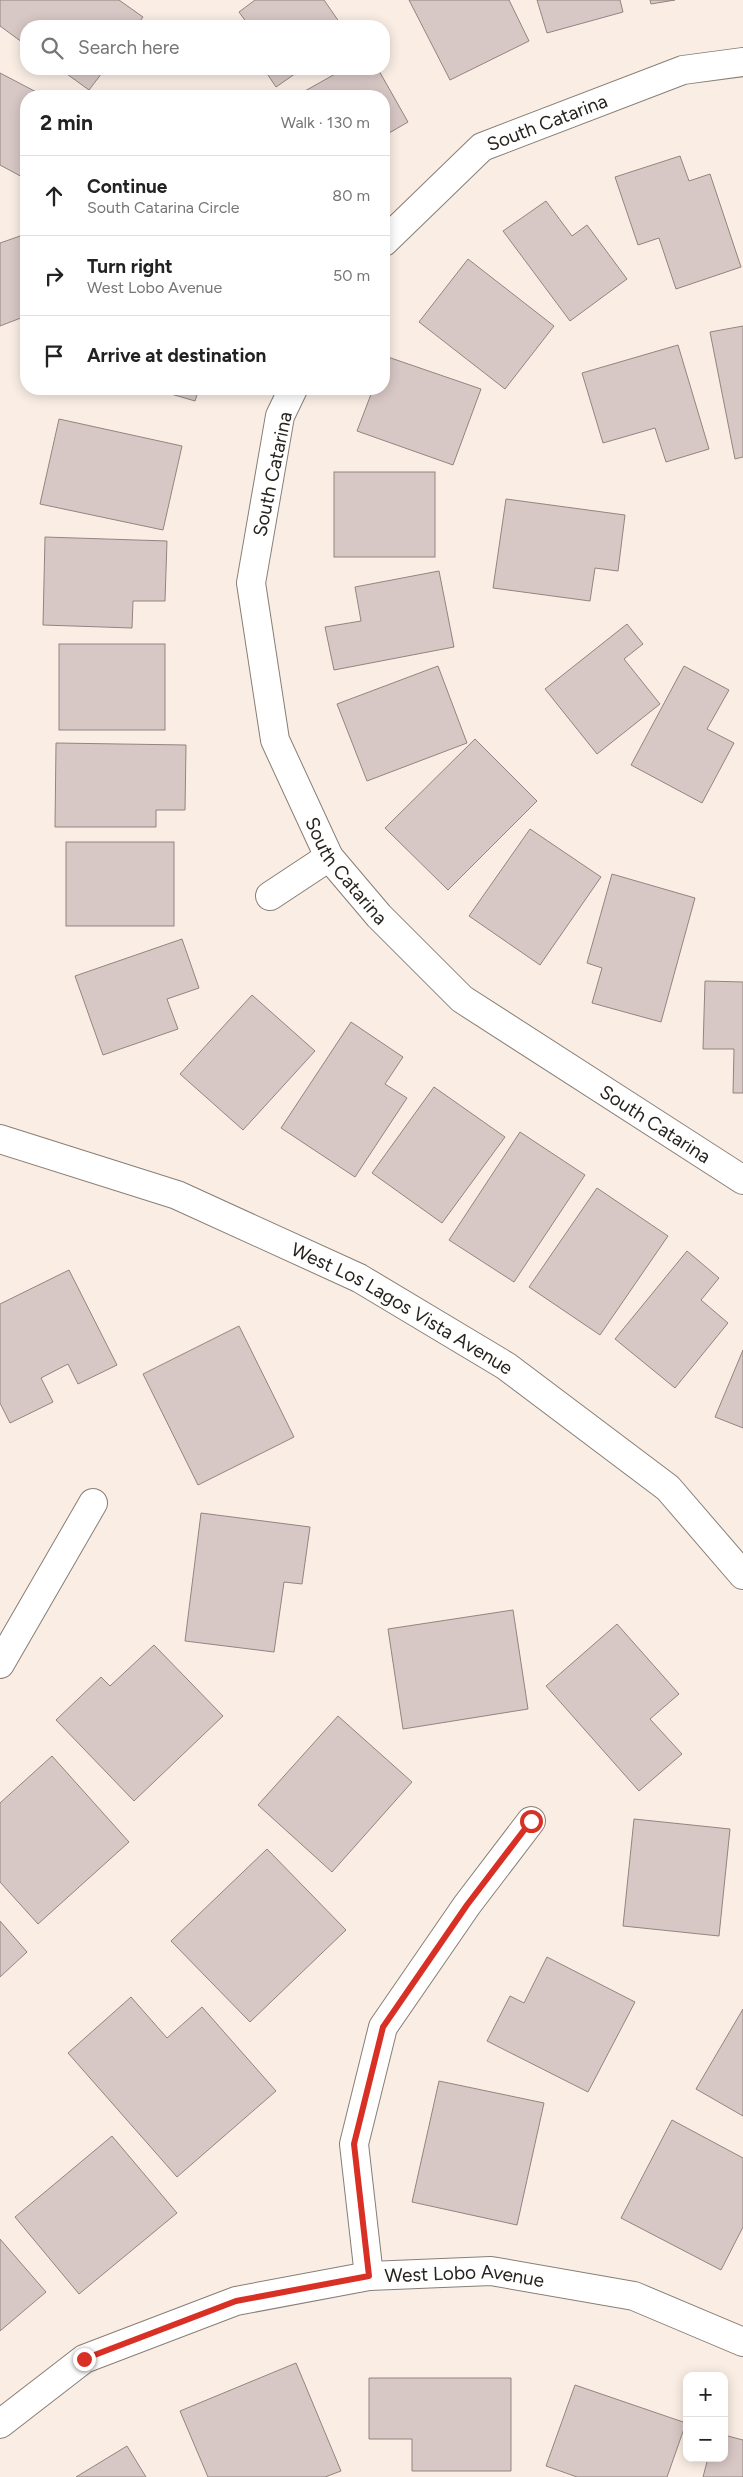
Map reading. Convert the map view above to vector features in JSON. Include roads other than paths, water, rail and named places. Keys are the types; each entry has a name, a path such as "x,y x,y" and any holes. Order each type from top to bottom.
{"street":[{"name":"South Catarina","path":"390,236 482,147 683,70 743,62"},
{"name":"South Catarina","path":"290,395 280,416 251,583 275,740 329,857 379,916 462,999 743,1180"},
{"path":"270,896 329,857"},
{"name":"West Los Lagos Vista Avenue","path":"0,1140 177,1195 358,1278 506,1366 668,1488 743,1575"},
{"path":"0,1664 93,1503"},
{"path":"369,2276 354,2144 383,2027 467,1905 531,1821"},
{"name":"West Lobo Avenue","path":"0,2424 84,2359 236,2301 369,2276 491,2271 624,2294 634,2296 743,2342"}]}
